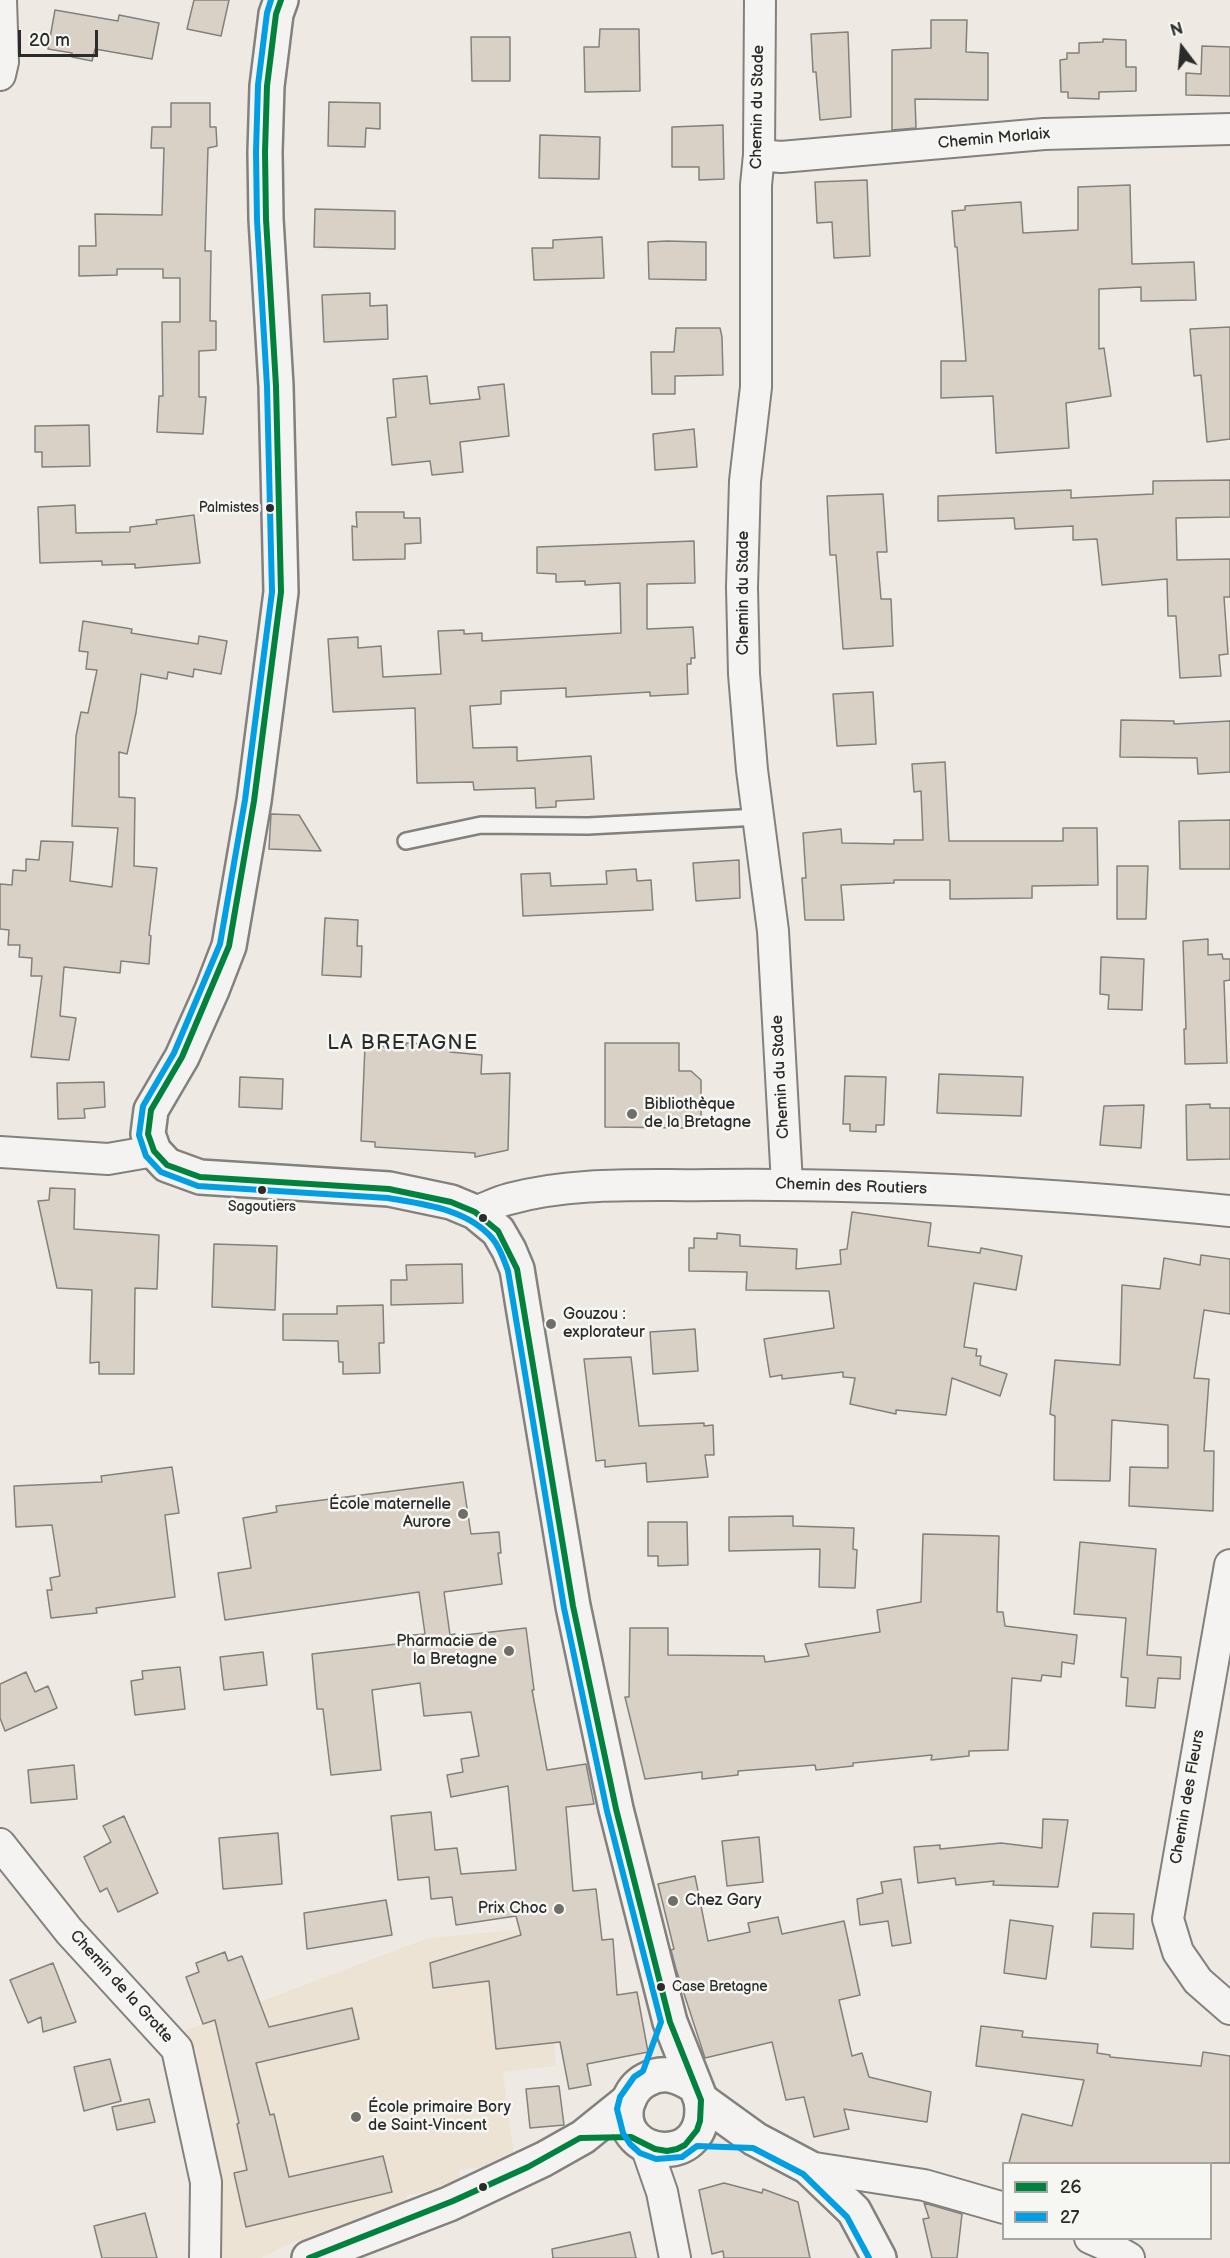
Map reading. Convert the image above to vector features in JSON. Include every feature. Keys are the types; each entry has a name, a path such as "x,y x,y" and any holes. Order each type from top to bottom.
{"main road":[{"path":"281,0 276,14 267,86 265,152 266,219 276,386 281,592 254,801 229,946 182,1057 151,1110 148,1134 154,1151 167,1165 200,1177 389,1189 452,1202 475,1212 498,1231 509,1250 517,1269 573,1606 616,1809 670,2022 697,2092 702,2119 687,2142"},
{"path":"641,2142 627,2120 626,2109 639,2088 670,2022"},
{"path":"309,2258 449,2204 544,2159 583,2137 639,2088 670,2075 697,2092 755,2139 808,2167 854,2211 879,2258"},
{"path":"583,2137 641,2142 657,2150 668,2150 687,2142 755,2139"}],"street":[{"path":"0,75 3,62 1,0"},
{"name":"Chemin du Stade","path":"760,0 759,155 756,185 756,387 745,481 742,587 744,674 752,770 773,931 787,1184"},
{"name":"Chemin Morlaix","path":"759,155 781,157 1044,134 1230,129"},
{"path":"0,1152 108,1159 154,1151"},
{"name":"Chemin des Routiers","path":"475,1212 509,1199 559,1190 611,1186 787,1184 885,1186 1077,1196 1230,1211"},
{"name":"Chemin des Fleurs","path":"1230,1565 1168,1919 1178,1952 1198,1981 1230,2009"},
{"name":"Chemin de la Grotte","path":"0,1844 69,1931 177,2049 206,2182 205,2258"},
{"path":"641,2142 662,2192 675,2258"},
{"path":"662,2192 687,2142"},
{"path":"808,2167 924,2185 1002,2207"},
{"path":"1094,2240 1129,2258"}],"lane":[{"path":"406,842 481,825 588,826 759,817"}],"shaded area":[{"name":"École primaire Bory de Saint-Vincent","path":"567,1925 550,2008 556,2066 503,2072 515,2163 459,2170 461,2183 406,2196 407,2206 284,2246 262,2258 217,2258 194,2071 199,2060 195,2047 178,2033 428,1938"}],"building":[{"path":"194,0 229,0 221,36 187,29"},
{"path":"55,10 118,21 119,15 159,23 152,59 95,49 92,61 72,57 72,53 48,49"},
{"path":"931,20 967,20 966,52 988,53 988,100 915,99 916,128 892,130 892,50 931,48"},
{"path":"600,29 639,29 640,91 585,92 584,47 599,47"},
{"path":"848,32 851,117 820,120 816,72 813,72 811,34"},
{"path":"471,37 510,37 510,81 472,81"},
{"path":"1103,39 1126,40 1126,67 1136,67 1136,91 1099,92 1099,99 1068,98 1068,92 1061,92 1060,60 1067,59 1067,53 1079,53 1079,43 1103,42"},
{"path":"1202,46 1230,47 1230,96 1186,95 1186,73 1201,74"},
{"path":"329,102 380,103 380,129 366,128 365,147 328,146"},
{"path":"171,103 210,103 210,127 216,127 217,146 208,148 205,251 211,251 210,321 216,321 216,350 199,351 199,397 206,397 203,434 157,432 159,396 163,396 162,322 180,322 180,278 163,278 163,269 117,269 117,275 79,276 79,246 96,246 95,214 162,215 164,148 151,148 152,127 171,127"},
{"path":"723,125 724,179 699,180 699,167 672,167 672,127"},
{"path":"540,135 600,137 599,179 539,178"},
{"path":"867,180 870,256 834,258 832,222 817,223 815,182"},
{"path":"1130,185 1132,264 1194,262 1196,300 1141,301 1141,287 1099,289 1099,349 1104,348 1111,396 1066,403 1069,448 996,453 993,396 941,398 941,361 966,361 952,211 965,210 965,206 1021,202 1023,233 1078,230 1078,187"},
{"path":"315,209 395,211 395,249 314,247"},
{"path":"602,237 604,278 534,280 532,248 553,248 553,240"},
{"path":"648,242 706,242 706,280 649,279"},
{"path":"370,293 370,306 387,305 388,339 324,342 322,295"},
{"path":"1230,327 1230,439 1207,442 1201,375 1194,376 1190,329"},
{"path":"676,328 720,328 723,375 675,376 675,394 652,394 651,352 674,352"},
{"path":"427,376 430,404 480,399 478,387 504,384 509,436 460,442 463,472 432,475 430,461 392,465 387,418 396,417 393,379"},
{"path":"89,425 90,466 42,467 42,452 35,452 35,426"},
{"path":"694,429 697,467 655,470 653,434"},
{"path":"1230,480 1230,517 1176,518 1177,560 1230,559 1230,597 1224,597 1228,654 1219,655 1221,676 1180,678 1176,616 1168,616 1167,579 1102,585 1097,539 1073,540 1073,526 1015,529 1014,518 938,521 938,496 1071,490 1071,498 1153,494 1153,481"},
{"path":"883,494 887,552 877,552 881,599 891,599 893,646 843,649 836,555 830,555 827,496"},
{"path":"75,505 76,533 130,532 130,527 157,524 156,520 194,515 200,563 135,568 135,564 102,565 102,561 40,563 38,507"},
{"path":"356,512 404,512 404,518 420,518 421,543 405,544 405,559 353,560 352,526 357,527"},
{"path":"694,541 695,583 647,584 647,629 693,627 695,658 691,658 691,664 687,664 688,694 650,696 650,692 566,697 566,688 501,691 501,704 470,706 473,748 517,747 517,761 591,756 594,799 556,801 556,807 536,808 535,788 474,790 473,782 417,783 415,708 333,712 328,639 358,637 358,648 381,646 383,677 441,674 438,631 464,630 464,634 482,633 482,641 621,633 620,583 585,585 585,581 556,582 556,574 537,573 537,547"},
{"path":"83,621 132,629 131,633 198,644 199,636 227,641 221,674 194,669 193,677 168,672 167,679 141,674 127,754 119,752 119,797 135,798 134,866 157,868 149,935 151,936 149,964 121,961 120,973 64,967 60,1016 76,1018 69,1060 31,1057 42,976 31,976 32,958 19,957 20,945 8,945 9,930 0,929 0,884 12,885 13,870 26,871 26,859 39,860 41,841 73,842 70,881 112,887 118,828 72,826 76,736 81,712 88,713 97,670 86,669 88,652 79,651"},
{"path":"873,692 876,744 837,746 833,694"},
{"path":"1121,720 1174,721 1174,724 1230,721 1230,772 1198,774 1197,758 1120,757"},
{"path":"945,762 949,841 1063,841 1063,828 1097,828 1098,885 1032,886 1032,898 950,899 950,880 894,880 894,883 841,885 844,920 805,920 802,878 806,878 803,833 841,829 842,843 894,844 894,840 923,840 921,791 914,792 912,764"},
{"path":"271,814 299,815 321,851 269,849"},
{"path":"1230,820 1230,869 1180,869 1179,821"},
{"path":"739,860 740,898 696,901 693,863"},
{"path":"1117,866 1148,866 1146,919 1117,919"},
{"path":"636,869 637,881 651,880 653,910 523,916 521,874 550,873 551,886 607,884 606,871"},
{"path":"325,918 358,920 357,946 362,946 361,977 322,975"},
{"path":"1208,939 1208,955 1222,954 1223,959 1230,959 1230,980 1224,981 1227,1063 1185,1064 1183,941"},
{"path":"1101,957 1144,959 1142,1010 1108,1009 1109,995 1100,994"},
{"path":"406,1043 450,1046 450,1052 482,1055 481,1074 510,1073 508,1150 475,1157 475,1153 375,1147 375,1142 361,1141 365,1046 406,1047"},
{"path":"605,1043 679,1043 679,1071 691,1071 701,1080 701,1118 692,1128 605,1127"},
{"path":"939,1074 1023,1077 1021,1116 937,1113"},
{"path":"845,1076 886,1077 884,1125 876,1125 876,1132 850,1131 850,1124 843,1124"},
{"path":"240,1077 283,1079 282,1109 239,1107"},
{"path":"104,1082 105,1107 84,1109 85,1118 58,1119 57,1083"},
{"path":"1210,1104 1210,1108 1230,1108 1230,1159 1187,1160 1186,1105"},
{"path":"1144,1105 1141,1148 1100,1145 1104,1106"},
{"path":"50,1188 75,1189 74,1229 159,1235 157,1289 135,1288 134,1374 99,1374 99,1362 90,1363 92,1290 57,1288 38,1201 49,1200"},
{"path":"852,1212 931,1223 928,1246 980,1253 981,1248 1022,1256 1016,1290 974,1283 964,1347 977,1349 976,1356 981,1356 980,1365 1007,1374 1000,1396 952,1378 946,1415 896,1410 896,1414 850,1404 855,1378 843,1377 843,1372 782,1379 782,1375 770,1377 764,1339 834,1328 829,1291 746,1290 747,1272 689,1271 689,1248 694,1248 694,1238 717,1239 717,1233 740,1235 740,1246 797,1249 796,1269 841,1264 840,1250 847,1249"},
{"path":"214,1244 277,1246 275,1310 212,1307"},
{"path":"1201,1255 1230,1259 1230,1314 1204,1310 1194,1378 1209,1379 1204,1451 1214,1451 1213,1511 1129,1506 1130,1467 1168,1468 1168,1425 1112,1420 1110,1481 1054,1480 1055,1416 1050,1414 1055,1360 1120,1365 1122,1285 1160,1289 1164,1258 1200,1265"},
{"path":"462,1264 463,1303 391,1305 391,1280 407,1280 406,1265"},
{"path":"383,1305 384,1343 379,1343 380,1373 343,1374 343,1362 339,1362 338,1341 283,1340 283,1314 337,1314 337,1306"},
{"path":"695,1329 698,1371 653,1374 650,1332"},
{"path":"631,1357 639,1426 704,1423 704,1426 713,1425 714,1455 705,1455 708,1477 647,1482 646,1463 605,1467 605,1460 596,1461 584,1359"},
{"path":"172,1467 179,1513 165,1515 175,1597 96,1608 97,1613 51,1618 47,1590 52,1590 50,1578 60,1576 52,1525 16,1527 14,1486 102,1482 101,1476"},
{"path":"463,1482 471,1534 499,1532 501,1553 498,1553 502,1584 444,1592 450,1635 526,1628 534,1690 532,1690 547,1770 586,1764 594,1804 566,1807 573,1891 596,1889 602,1940 613,1939 617,1995 637,1992 648,2052 587,2064 591,2085 569,2089 560,2042 496,2049 489,1981 433,1988 430,1963 521,1935 516,1916 456,1925 452,1897 431,1899 429,1877 398,1880 391,1816 431,1812 435,1850 457,1848 461,1874 516,1870 508,1786 451,1797 447,1775 463,1772 461,1759 479,1756 471,1712 424,1716 420,1683 372,1690 381,1770 331,1775 323,1709 317,1709 312,1654 414,1642 413,1635 425,1634 419,1592 225,1620 218,1573 251,1568 243,1518 277,1512 276,1506"},
{"path":"793,1516 793,1526 854,1528 853,1549 857,1550 855,1588 819,1587 820,1549 729,1551 729,1517"},
{"path":"648,1522 687,1522 688,1565 658,1566 658,1556 648,1556"},
{"path":"923,1534 999,1536 997,1612 1003,1612 1005,1626 1077,1635 1074,1664 1062,1662 1061,1677 1042,1675 1041,1681 1012,1678 1008,1750 969,1751 969,1756 931,1760 932,1755 853,1763 853,1766 816,1770 815,1765 738,1771 738,1775 702,1779 702,1772 645,1779 625,1697 629,1697 630,1628 668,1628 668,1655 764,1656 765,1662 809,1656 805,1644 880,1632 877,1610 921,1602"},
{"path":"1080,1542 1156,1549 1147,1655 1181,1657 1180,1679 1158,1678 1155,1708 1126,1706 1128,1678 1121,1677 1126,1618 1074,1614"},
{"path":"263,1652 267,1685 224,1690 220,1657"},
{"path":"180,1667 185,1709 135,1715 131,1681 143,1679 142,1671"},
{"path":"26,1672 35,1692 48,1686 57,1708 5,1731 0,1718 0,1684"},
{"path":"74,1765 77,1799 31,1803 28,1770"},
{"path":"124,1816 158,1893 118,1912 107,1888 100,1892 84,1857 111,1842 103,1826"},
{"path":"1043,1819 1068,1820 1058,1887 993,1885 994,1881 956,1885 955,1878 918,1883 914,1847 940,1845 940,1849 1001,1843 1042,1848"},
{"path":"278,1833 282,1884 223,1889 219,1838"},
{"path":"759,1837 763,1882 727,1886 722,1841"},
{"path":"695,1876 708,1941 750,1932 748,1923 778,1917 782,1934 844,1921 860,1995 839,2000 852,2056 862,2053 869,2077 931,2092 927,2122 844,2109 849,2129 814,2137 804,2097 786,2100 772,2042 705,2058 676,1969 671,1950 674,1949 658,1884"},
{"path":"901,1879 911,1943 892,1946 888,1921 860,1925 857,1899 883,1893 881,1882"},
{"path":"386,1900 392,1935 307,1949 304,1913"},
{"path":"1093,1913 1134,1914 1133,1949 1091,1947"},
{"path":"1010,1920 1053,1926 1046,1979 1004,1973"},
{"path":"225,1952 228,1961 242,1956 269,2027 352,2008 359,2039 256,2063 270,2115 274,2114 289,2177 383,2156 392,2192 246,2227 234,2173 247,2170 237,2124 239,2123 215,2020 203,2024 186,1977 199,1972 196,1963"},
{"path":"53,1963 76,2022 43,2032 41,2017 28,2023 10,1980"},
{"path":"981,2026 1023,2031 1022,2037 1098,2044 1097,2053 1110,2055 1110,2057 1201,2066 1203,2052 1230,2056 1230,2163 1009,2162 1022,2114 1072,2126 1084,2080 976,2066"},
{"path":"110,2059 121,2101 84,2111 74,2067"},
{"path":"559,2086 564,2125 530,2128 526,2089"},
{"path":"149,2099 155,2122 117,2130 112,2107"},
{"path":"724,2183 762,2193 763,2189 798,2202 810,2258 724,2258 723,2251 712,2254 699,2190"},
{"path":"924,2203 962,2214 957,2258 932,2258 923,2219 929,2218"},
{"path":"145,2213 157,2258 102,2258 94,2226"},
{"path":"630,2232 636,2258 553,2258 552,2249"}],"transit line":[{"name":"27","path":"271,0 267,13 258,85 256,152 257,220 267,386 272,592 245,800 220,944 174,1053 143,1106 139,1135 146,1156 161,1172 198,1186 388,1198 416,1203 444,1209 470,1220 482,1228 495,1242 508,1271 564,1608 607,1811 661,2022 643,2071 634,2077 620,2097 617,2109 623,2133 640,2153 656,2159 682,2157 697,2146 753,2148 803,2174 847,2217 869,2258"},
{"name":"26","path":"281,0 276,14 267,86 265,152 266,219 276,386 281,592 254,801 229,946 182,1057 151,1110 148,1134 154,1151 167,1165 200,1177 389,1189 451,1202 475,1212 498,1231 517,1269 573,1606 616,1809 670,2022 701,2100 697,2130 685,2145 677,2149 667,2151 655,2149 631,2137 580,2138 528,2167 453,2201 309,2258"}],"place":[{"name":"Palmistes","path":"270,508"},
{"name":"Bibliothèque de la Bretagne","path":"632,1114"},
{"name":"Sagoutiers","path":"262,1190"},
{"name":"Gouzou : explorateur","path":"551,1324"},
{"name":"École maternelle Aurore","path":"463,1514"},
{"name":"Pharmacie de la Bretagne","path":"509,1651"},
{"name":"Chez Gary","path":"673,1901"},
{"name":"Prix Choc","path":"559,1909"},
{"name":"Case Bretagne","path":"661,1987"},
{"name":"École primaire Bory de Saint-Vincent","path":"356,2117"}],"district":[{"name":"LA BRETAGNE","path":"403,1044"}]}
